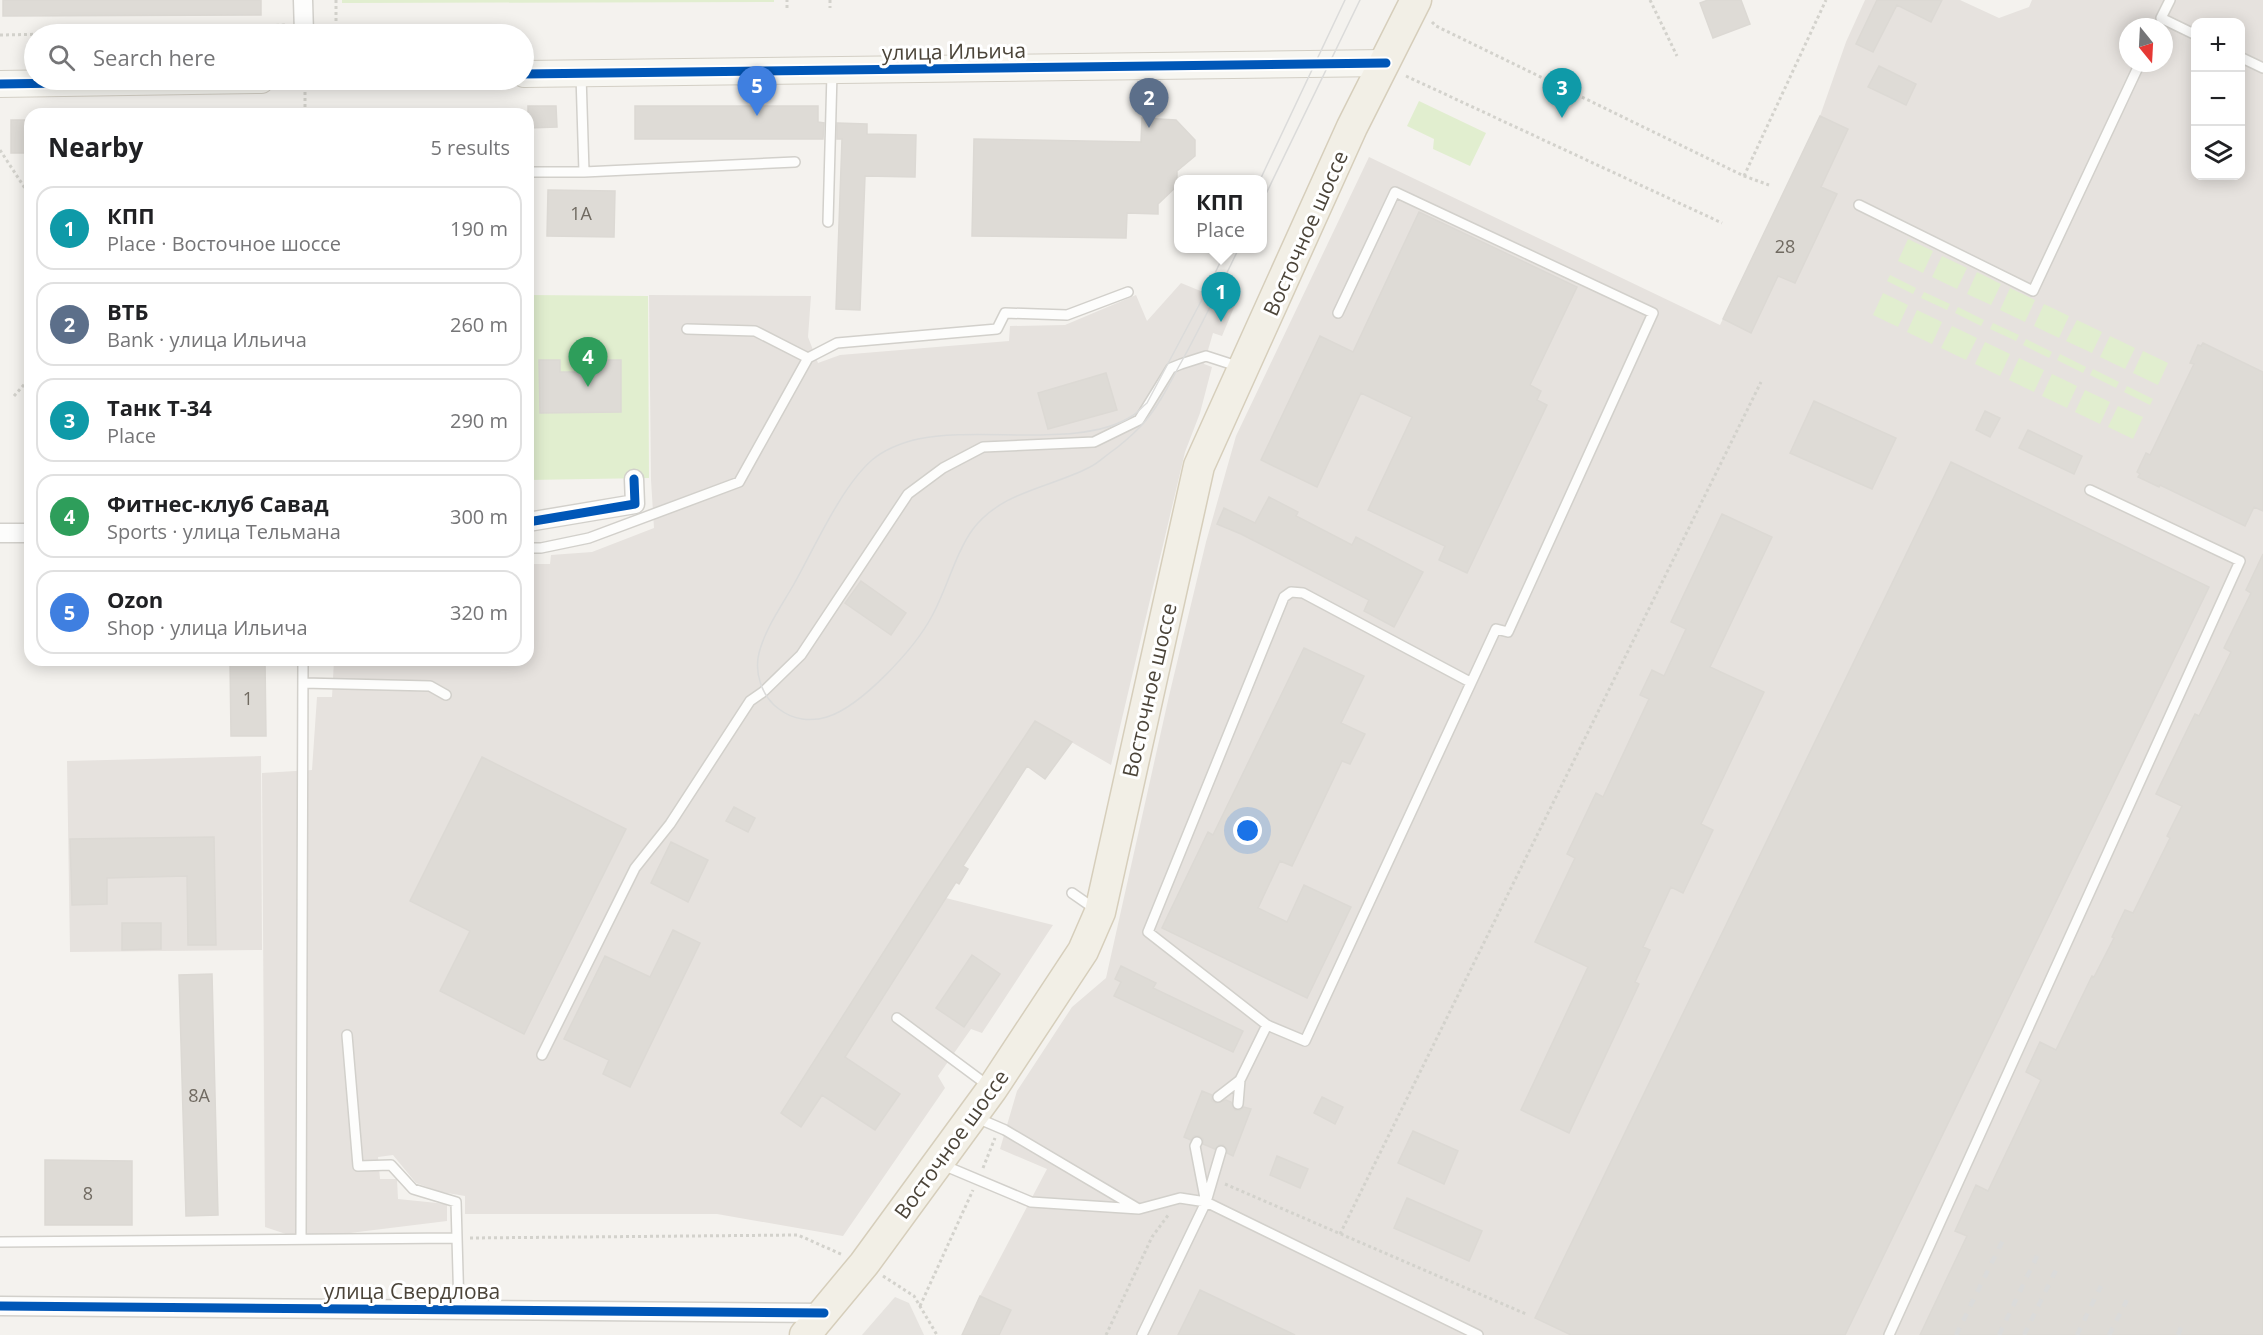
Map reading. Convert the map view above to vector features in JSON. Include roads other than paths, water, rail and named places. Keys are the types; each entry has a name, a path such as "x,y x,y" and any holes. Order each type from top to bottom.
{"main road":[{"name":"Восточное шоссе","path":"814,1324 864,1264 992,1089 1083,951 1100,912 1199,466 1245,369 1352,127 1396,70 1424,11"}],"street":[{"path":"303,0 304,24"},
{"name":"улица Ильича","path":"534,74 832,70 1396,70"},
{"path":"0,84 24,84"},
{"path":"534,521 635,504 634,478"},
{"path":"0,533 24,533"},
{"name":"улица Свердлова","path":"0,1306 459,1309 814,1324"}],"lane":[{"path":"2161,18 2170,0"},
{"path":"2173,28 2191,33"},
{"path":"2245,59 2263,68"},
{"path":"828,222 832,70"},
{"path":"1859,205 2033,291 2136,72"},
{"path":"581,73 584,172"},
{"path":"534,172 584,172 795,162"},
{"path":"1338,313 1395,192 1653,313 1508,632 1496,629 1305,1041 1267,1025 1148,932 1280,604 1291,592 1303,593 1470,682"},
{"path":"534,548 589,538 740,482 808,358 837,343 997,329 1005,313 1067,315 1128,292"},
{"path":"687,329 755,331 808,358"},
{"path":"542,1055 635,868 670,824 750,701 763,692 801,655 908,494 943,468 983,447 1094,442 1120,431 1139,420 1171,369 1190,359 1206,356 1245,369"},
{"path":"1889,1335 2240,561 2090,490"},
{"path":"301,1239 303,666"},
{"path":"303,683 430,686 446,695"},
{"path":"1072,893 1100,912"},
{"path":"897,1018 992,1089"},
{"path":"1238,1104 1240,1080 1267,1025"},
{"path":"347,1035 358,1166 392,1165 413,1189 456,1202 459,1309"},
{"path":"1218,1097 1240,1080"},
{"path":"972,1116 1005,1130 1139,1209"},
{"path":"1197,1142 1195,1146 1206,1202"},
{"path":"1142,1335 1206,1202 1221,1151"},
{"path":"938,1162 1030,1202 1139,1209 1180,1198 1206,1202 1478,1335"},
{"path":"0,1242 457,1238"}],"tram line":[{"path":"1262,175 1345,0"},
{"path":"1267,192 1360,0"},
{"path":"1225,253 1147,403 1132,416 1111,426 1086,432 943,436 918,439 894,447 872,460 839,501 765,635 759,653 758,668 761,684 773,704 790,716 815,719 841,711 871,689 901,659 924,629 937,606 967,538 985,516 1012,498 1093,466 1146,420 1202,324 1237,253"}],"railway":[{"path":"1956,1335 2003,1240"},
{"path":"1999,1335 2037,1256"},
{"path":"2024,1335 2058,1266"},
{"path":"2077,1335 2101,1286"},
{"path":"2109,1335 2127,1300"},
{"path":"2178,1335 2181,1327"}],"place":[{"name":"Ozon","path":"757,116"},
{"name":"Танк Т-34","path":"1562,118"},
{"name":"ВТБ","path":"1149,128"},
{"name":"КПП","path":"1221,322"},
{"name":"Фитнес-клуб Савад","path":"588,387"}]}
